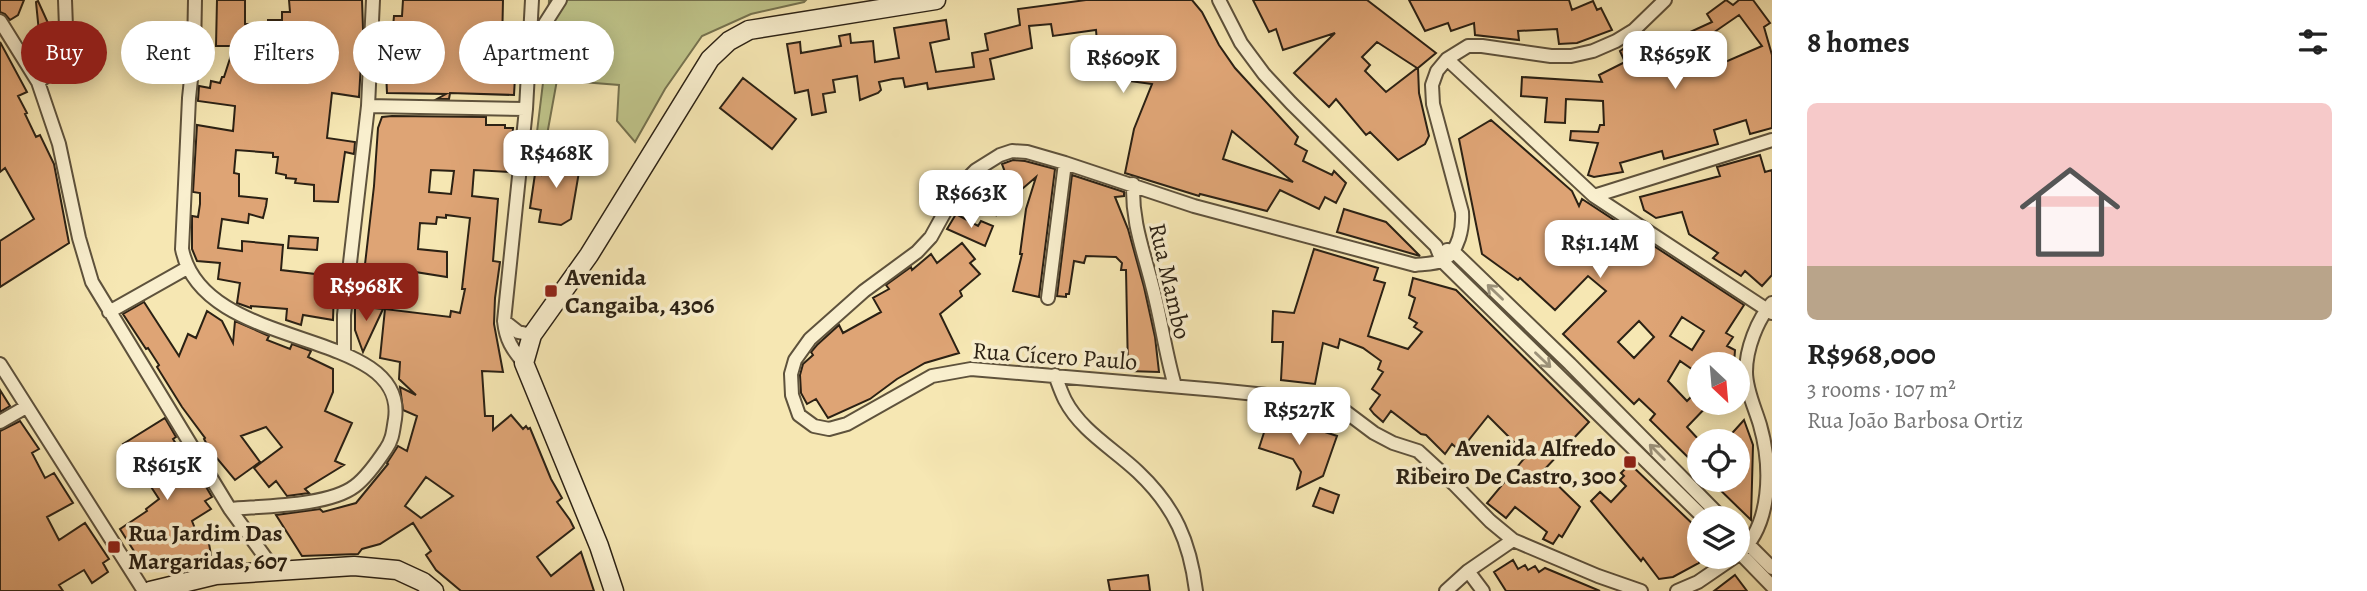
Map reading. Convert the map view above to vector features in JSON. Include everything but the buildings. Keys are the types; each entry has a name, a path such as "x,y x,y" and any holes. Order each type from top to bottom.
{"main road":[{"path":"614,591 599,547 524,363 532,335 589,255 710,59 729,41 749,30 841,7 936,0"},
{"path":"150,591 216,575 354,566 397,570 435,591"}],"street":[{"path":"65,0 66,21"},
{"path":"195,0 182,248 187,268 195,282 231,310 270,329 344,353 376,370 392,390 396,412 392,441 355,486 322,500 230,509"},
{"path":"344,353 344,315 368,106 373,0"},
{"path":"531,0 531,21"},
{"path":"547,21 560,0"},
{"path":"1219,0 1241,43 1264,74 1291,103 1436,246 1442,261 1692,506"},
{"path":"1442,261 1452,251 1462,229 1462,212 1433,104 1432,85 1437,71 1447,59 1468,46 1551,56 1593,51 1634,30 1665,0"},
{"path":"0,21 21,55"},
{"path":"1447,59 1594,195 1770,308 1761,318 1748,356 1746,373 1766,449 1768,472 1768,500 1757,533 1750,541"},
{"path":"39,84 60,144 86,265 108,312 230,509 276,572"},
{"path":"524,363 506,337 504,321 528,84"},
{"path":"368,106 526,109"},
{"path":"1594,195 1772,140"},
{"name":"Rua Cícero Paulo","path":"1442,261 1415,265 1194,206 1065,163 1027,152 1012,151 976,170 958,188 931,237 918,252 864,291 810,339 795,359 791,374 792,395 799,415 814,426 830,429 847,424 932,376 971,369 1325,401 1342,409 1392,443 1418,451 1513,540 1598,576 1642,591"},
{"path":"1048,298 1065,163"},
{"name":"Rua Mambo","path":"1133,184 1134,223 1153,287 1164,347 1175,386"},
{"path":"1436,246 1452,251 1570,364 1710,506"},
{"path":"108,312 187,268"},
{"path":"504,321 518,332 532,335"},
{"path":"0,364 144,591"},
{"path":"1055,375 1065,401 1082,424 1136,470 1170,509 1186,542 1196,591"},
{"path":"0,422 26,407"},
{"path":"1446,591 1468,571 1513,540"},
{"path":"1750,557 1772,568"},
{"path":"1750,563 1772,586"},
{"path":"1677,591 1698,582 1716,569"},
{"path":"1468,571 1483,591"}],"green space":[{"path":"549,0 806,0 751,14 702,36 665,89 635,142 617,121 619,85 607,84 614,84 614,21 548,21"},
{"path":"543,84 556,84 547,135 537,132"}],"place":[{"name":"Avenida Cangaiba, 4306","path":"551,291"},
{"name":"Avenida Alfredo Ribeiro De Castro, 300","path":"1630,462"},
{"name":"Rua Jardim Das Margaridas, 607","path":"114,547"}]}
